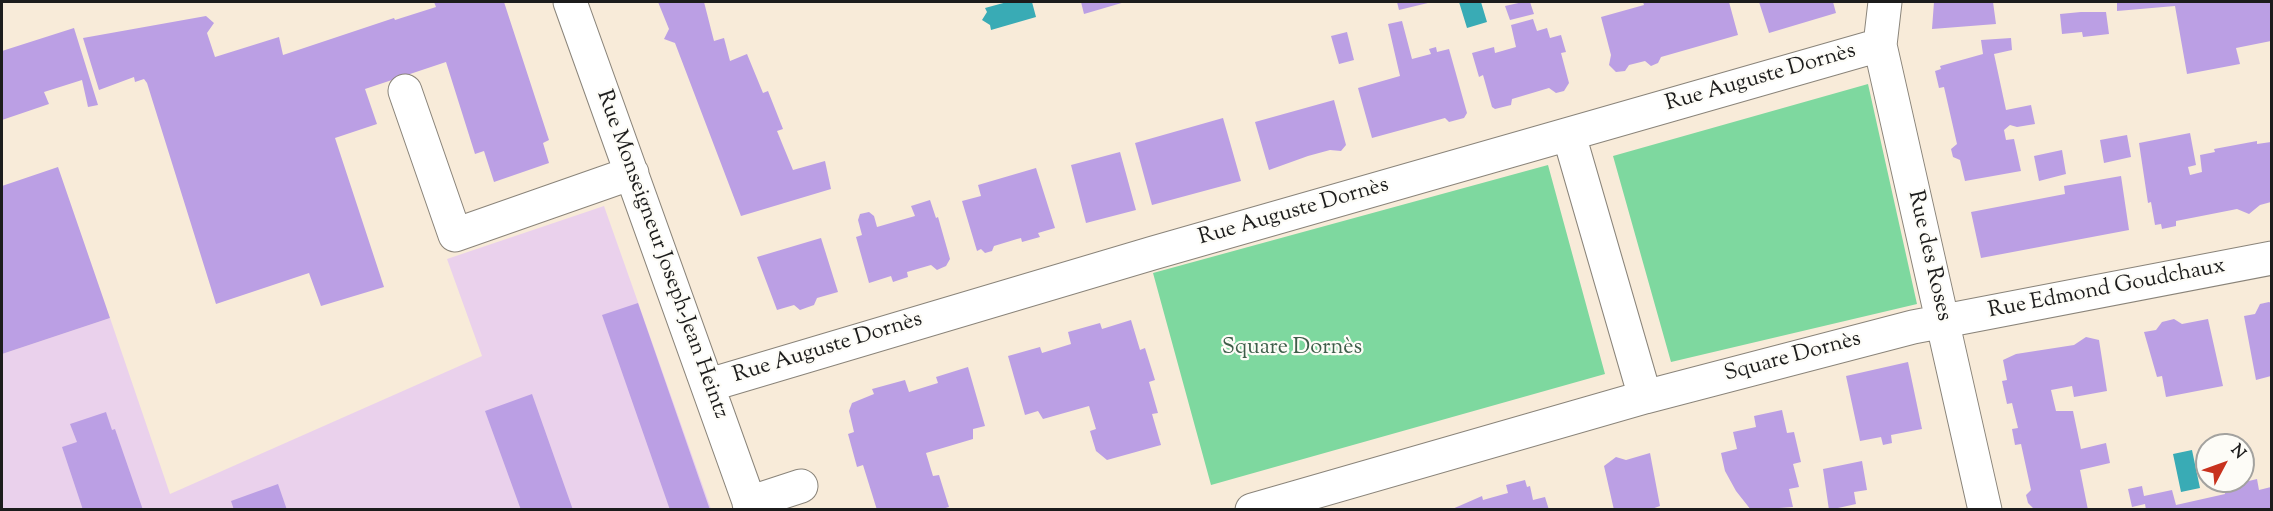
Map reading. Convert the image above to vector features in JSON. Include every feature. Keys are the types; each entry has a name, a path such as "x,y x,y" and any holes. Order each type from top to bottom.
{"street":[{"name":"Rue Monseigneur Joseph-Jean Heintz","path":"570,2 751,506"},
{"name":"Rue des Roses","path":"1885,2 1880,45 1984,510"},
{"name":"Rue Auguste Dornès","path":"709,385 1153,253 1880,45"},
{"path":"405,91 455,235 632,173"},
{"path":"1569,135 1645,397"},
{"name":"Rue Edmond Goudchaux","path":"1942,322 2271,258"},
{"name":"Square Dornès","path":"1252,510 1645,397 1913,327 1942,322"},
{"path":"751,506 801,486"}],"shaded area":[{"path":"604,206 711,509 2,509 2,354 110,318 170,494 482,356 447,259"}],"green space":[{"path":"1868,84 1917,304 1671,362 1613,156"},
{"name":"Square Dornès","path":"1548,165 1605,374 1211,485 1153,273"}],"water":[{"path":"1007,2 1032,2 1036,17 991,30 990,25 982,20 987,12 985,8"},
{"path":"1459,2 1481,2 1487,22 1467,28"},
{"path":"2192,450 2195,464 2195,489 2181,492 2173,454"}],"building":[{"path":"434,2 504,2 549,140 543,143 549,163 494,182 484,151 475,154 446,62 365,89 377,124 335,138 384,287 321,306 309,273 216,304 147,83 144,79 135,82 134,77 99,90 83,38 206,16 214,23 207,33 215,57 279,37 283,55 394,18 395,20 436,7"},
{"path":"658,2 704,2 714,41 724,38 730,61 747,54 763,93 768,91 783,129 777,131 793,170 825,161 831,189 741,216 675,43 664,39 669,29"},
{"path":"1081,2 1125,2 1084,14"},
{"path":"1397,2 1432,2 1399,10"},
{"path":"1530,2 1534,14 1510,20 1505,6"},
{"path":"1643,2 1729,2 1738,35 1661,57 1658,63 1651,66 1645,61 1629,65 1625,71 1616,72 1609,65 1611,55 1601,17 1644,5"},
{"path":"1759,2 1833,2 1836,13 1769,33"},
{"path":"1934,2 1993,2 1996,24 1932,29"},
{"path":"2117,2 2271,2 2271,41 2236,48 2240,64 2187,74 2175,6 2117,11"},
{"path":"2106,12 2109,34 2083,37 2082,32 2062,34 2060,14"},
{"path":"1533,19 1537,31 1547,28 1550,38 1561,35 1566,52 1561,53 1569,83 1564,91 1556,93 1549,88 1512,99 1511,105 1495,109 1492,107 1483,75 1479,77 1472,53 1494,47 1495,53 1516,47 1511,25"},
{"path":"1402,21 1412,59 1431,54 1429,49 1436,47 1437,52 1449,49 1467,113 1464,118 1449,122 1445,118 1372,138 1358,88 1400,76 1388,24"},
{"path":"74,28 98,105 88,107 82,80 44,92 49,104 2,120 2,51"},
{"path":"1347,32 1354,60 1339,64 1331,36"},
{"path":"2011,38 2012,50 1994,54 2006,110 2031,105 2035,124 2017,127 2010,125 2004,130 2006,140 2014,139 2021,171 1965,181 1960,160 1953,157 1951,149 1957,144 1944,87 1939,88 1935,71 1941,69 1940,66 1983,54 1981,40"},
{"path":"1334,100 1346,145 1341,151 1330,150 1269,170 1255,122"},
{"path":"1223,118 1241,181 1152,205 1135,143"},
{"path":"2190,133 2196,165 2188,167 2190,175 2202,172 2200,155 2215,152 2214,149 2257,141 2257,144 2271,142 2271,202 2260,205 2249,214 2237,209 2176,221 2176,226 2162,229 2161,224 2155,225 2151,202 2148,203 2139,143"},
{"path":"2127,135 2131,157 2104,163 2100,140"},
{"path":"2062,150 2066,174 2039,181 2034,156"},
{"path":"1120,152 1136,210 1086,223 1071,165"},
{"path":"58,167 110,318 2,354 2,186"},
{"path":"1036,168 1055,228 1038,233 1040,237 1022,242 1021,238 1017,239 994,246 992,251 985,253 981,249 977,251 962,201 981,196 978,185"},
{"path":"2121,176 2129,230 1981,258 1971,212 2065,194 2064,186"},
{"path":"930,200 936,218 938,217 950,259 946,266 937,270 931,265 907,272 908,277 893,282 891,276 869,283 856,237 862,235 858,220 860,214 869,212 874,216 877,227 915,216 911,206"},
{"path":"821,238 838,292 817,298 814,305 800,310 794,305 777,310 757,257"},
{"path":"638,303 710,510 670,510 602,315"},
{"path":"2271,303 2271,376 2256,380 2244,316 2255,314 2260,304"},
{"path":"2174,319 2182,324 2208,319 2223,386 2166,397 2162,376 2157,377 2144,332 2156,330 2162,322"},
{"path":"1131,320 1140,350 1145,348 1155,380 1149,382 1158,413 1152,414 1161,445 1107,460 1096,451 1090,431 1096,429 1089,406 1043,419 1038,411 1025,415 1008,356 1040,347 1042,353 1071,344 1068,332 1100,323 1102,329"},
{"path":"2086,337 2099,340 2107,391 2074,397 2072,386 2051,390 2056,411 2073,411 2081,449 2106,443 2110,463 2080,470 2088,510 2035,510 2028,503 2026,495 2031,490 2021,444 2015,445 2012,429 2018,428 2012,403 2007,404 2002,381 2007,380 2003,360 2016,354 2074,345"},
{"path":"1908,362 1922,429 1891,435 1892,443 1883,445 1881,437 1860,441 1846,376"},
{"path":"968,367 985,426 973,429 973,439 926,453 933,476 939,475 949,507 939,510 877,510 863,465 857,467 848,434 854,432 849,411 852,403 874,394 872,389 905,380 909,392 938,383 936,377"},
{"path":"532,394 573,510 521,510 485,411"},
{"path":"1782,410 1787,433 1794,432 1801,462 1793,464 1799,487 1789,489 1793,507 1751,510 1736,491 1725,471 1721,453 1737,449 1733,432 1756,427 1754,416"},
{"path":"106,412 112,430 115,429 143,510 83,510 62,447 77,442 70,424"},
{"path":"1650,453 1660,506 1649,510 1614,510 1604,466 1616,457 1626,460"},
{"path":"1862,461 1867,490 1854,492 1856,504 1829,510 1823,469"},
{"path":"2255,479 2257,479 2259,490 2271,487 2271,510 2146,510 2145,504 2132,507 2128,489 2142,486 2144,496 2172,490 2176,505 2225,493 2255,493"},
{"path":"1525,480 1527,487 1530,486 1533,500 1545,497 1549,510 1450,510 1482,496 1483,500 1508,493 1506,485"},
{"path":"278,484 287,510 234,510 231,501"}]}
